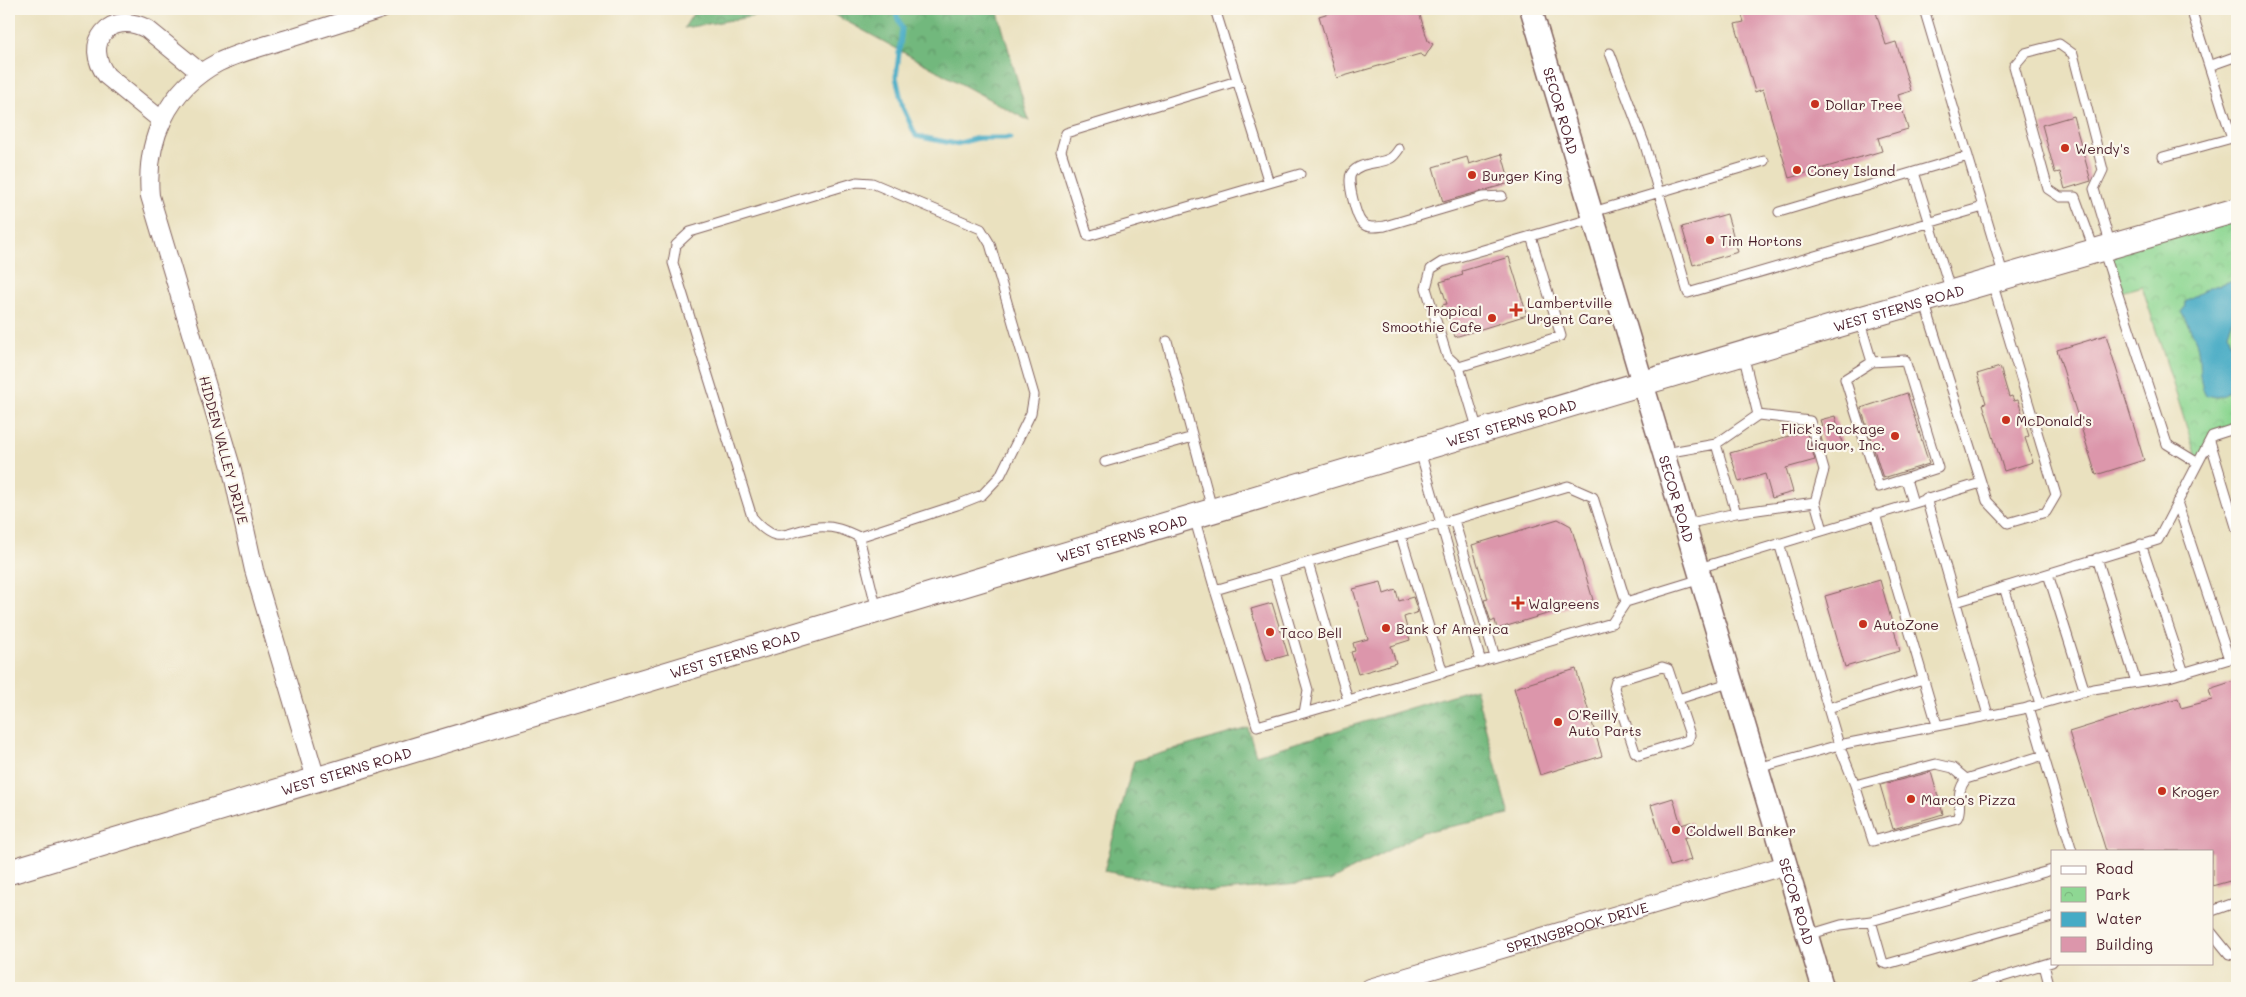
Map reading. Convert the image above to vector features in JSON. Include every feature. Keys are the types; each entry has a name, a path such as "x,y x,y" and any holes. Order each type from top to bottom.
{"main road":[{"name":"WEST STERNS ROAD","path":"9,872 877,610 1203,515 1859,319 2237,210"}],"street":[{"name":"HIDDEN VALLEY DRIVE","path":"316,779 254,570 232,470 150,196 150,163 154,138 161,120 181,91 201,74 235,56 328,17 382,9"},
{"name":"SECOR ROAD","path":"1531,9 1665,453 1823,988"},
{"path":"161,120 114,83 101,69 96,52 98,42 103,34 118,23 138,24 147,28 201,74"},
{"name":"SPRINGBROOK DRIVE","path":"1370,988 1786,865"}],"lane":[{"path":"1215,9 1269,183"},
{"path":"1924,9 1983,207 1998,279 2056,495 2046,512 2008,522 1987,501 1924,300"},
{"path":"2163,157 2232,138 2191,9"},
{"path":"2103,248 2075,197 2060,197 2048,189 2014,66 2025,53 2059,44 2073,54 2103,170 2094,189 2103,248 2167,444 2198,463"},
{"path":"1610,53 1645,146 1657,193 1688,293 1983,207"},
{"path":"2209,66 2237,56"},
{"path":"1237,81 1066,133 1061,151 1088,236 1300,174"},
{"path":"1399,149 1390,158 1359,167 1351,174 1349,184 1359,217 1367,226 1372,228 1385,226 1483,197 1502,196"},
{"path":"1779,212 1968,156"},
{"path":"1478,432 1458,367 1447,356 1426,288 1432,269 1442,262 1531,236 1657,193 1764,160"},
{"path":"1914,172 1951,292"},
{"path":"858,182 872,183 981,229 990,244 1034,395 1031,413 1000,476 982,495 859,537 839,528 817,527 782,536 764,531 752,517 673,263 676,245 690,232 858,182"},
{"path":"1458,367 1562,336 1531,236"},
{"path":"1859,319 1872,362"},
{"path":"1167,341 1192,437 1215,590 1257,726 1612,623 1626,602 1779,543 1981,483"},
{"path":"1743,354 1758,415"},
{"path":"1904,360 1938,468 1906,479 1879,487 1845,379 1872,362 1904,360"},
{"path":"1665,453 1716,444 1758,415 1810,421 1824,470 1815,502 1823,530"},
{"path":"1956,602 2158,540 2212,436 2237,428"},
{"path":"1105,462 1192,437"},
{"path":"2210,441 2237,530"},
{"path":"1716,444 1736,513"},
{"path":"1420,450 1482,662"},
{"path":"1906,479 1913,503"},
{"path":"1215,590 1568,486 1594,497 1626,602"},
{"path":"1926,498 1988,715"},
{"path":"1686,524 1736,513 1815,502"},
{"path":"2177,502 2229,660"},
{"path":"1874,514 1937,725"},
{"path":"1454,520 1496,658"},
{"path":"1401,536 1443,673"},
{"path":"859,537 877,610"},
{"path":"1779,543 1839,745 1855,785 1873,841 1957,818 1959,812 1958,793 1966,779 2044,755"},
{"path":"2141,544 2184,673"},
{"path":"2097,558 2136,682"},
{"path":"1308,563 1348,700"},
{"path":"1274,573 1308,690 1304,713"},
{"path":"2048,574 2085,692"},
{"path":"2004,588 2040,704"},
{"path":"1757,768 1839,745 2029,707 2085,692 2184,673 2229,660 2237,652"},
{"path":"1662,667 1668,669 1678,699 1690,735 1688,740 1639,754 1635,752 1614,688 1616,681 1662,667"},
{"path":"1828,708 1924,678"},
{"path":"1678,699 1732,682"},
{"path":"2029,707 2072,850"},
{"path":"1855,785 1936,764 1953,768 1966,779"},
{"path":"1807,935 1841,925 1871,921 2051,870"},
{"path":"2214,910 2237,902"},
{"path":"1871,921 1883,963 1887,964 2051,918"},
{"path":"2214,935 2230,954 2237,956"},
{"path":"1966,988 2048,964 2050,988"}],"green space":[{"path":"696,9 798,9 684,28"},
{"path":"824,9 997,9 1029,121"},
{"path":"2237,210 2237,428 2212,436 2198,463 2142,286 2117,293 2103,248"},
{"path":"1475,688 1509,815 1423,832 1330,881 1212,892 1104,871 1134,761 1248,728 1256,755"}],"water":[{"path":"2227,282 2237,282 2237,310 2228,332 2237,370 2235,384 2224,395 2216,397 2206,395 2203,389 2196,341 2181,312 2186,306 2185,301 2209,288"}],"building":[{"path":"1342,9 1418,9 1428,41 1433,44 1425,57 1420,54 1337,78 1319,16"},
{"path":"1740,9 1875,9 1886,45 1896,42 1911,91 1898,95 1908,129 1878,138 1882,151 1789,178 1763,89 1755,92 1735,24 1744,22"},
{"name":"Wendy's","path":"2073,116 2091,181 2065,189 2060,172 2055,173 2042,125"},
{"name":"Burger King","path":"1502,154 1510,183 1443,202 1433,167 1467,157 1469,164"},
{"name":"Tim Hortons","path":"1727,214 1738,252 1693,265 1682,227"},
{"path":"1509,257 1527,315 1455,337 1450,318 1447,320 1442,305 1447,304 1440,282 1463,275 1462,271"},
{"path":"2106,335 2144,460 2096,475 2057,350"},
{"name":"McDonald's","path":"2000,367 2009,397 2012,396 2014,401 2018,400 2029,436 2025,438 2033,462 2004,471 1983,404 1986,403 1977,374"},
{"name":"Flick's Package Liquor, Inc.","path":"1907,393 1929,464 1883,478 1861,408"},
{"path":"1835,416 1843,446 1825,451 1818,427 1822,426 1820,420"},
{"path":"1806,431 1815,460 1786,468 1793,492 1772,498 1765,474 1739,482 1730,453"},
{"name":"Walgreens","path":"1558,519 1571,526 1593,600 1497,629 1495,620 1491,622 1484,600 1488,599 1472,545"},
{"name":"AutoZone","path":"1880,580 1900,651 1845,667 1825,596"},
{"name":"Bank of America","path":"1381,582 1384,594 1396,590 1399,601 1413,597 1418,612 1404,617 1410,640 1391,646 1396,663 1358,674 1351,652 1355,651 1353,643 1368,639 1353,589"},
{"name":"Taco Bell","path":"1272,603 1288,655 1267,661 1251,609"},
{"name":"O'Reilly Auto Parts","path":"1576,669 1602,756 1540,775 1514,688"},
{"name":"Kroger","path":"2237,680 2237,879 2214,885 2214,850 2106,850 2069,732 2178,698 2181,708 2212,700 2209,689"},
{"name":"Marco's Pizza","path":"1931,772 1943,814 1893,829 1880,785"},
{"name":"Coldwell Banker","path":"1673,798 1681,825 1691,822 1695,834 1684,838 1691,860 1670,866 1651,805"}],"waterway":[{"path":"894,9 902,29 896,77 903,108 916,136 956,144 978,138 1010,138"}],"place":[{"name":"Dollar Tree","path":"1815,104"},
{"name":"Wendy's","path":"2065,148"},
{"name":"Coney Island","path":"1797,170"},
{"name":"Burger King","path":"1472,175"},
{"name":"Tim Hortons","path":"1710,240"},
{"name":"Lambertville Urgent Care","path":"1516,310"},
{"name":"Tropical Smoothie Cafe","path":"1492,318"},
{"name":"McDonald's","path":"2006,420"},
{"name":"Flick's Package Liquor, Inc.","path":"1895,436"},
{"name":"Walgreens","path":"1518,603"},
{"name":"AutoZone","path":"1863,624"},
{"name":"Bank of America","path":"1386,628"},
{"name":"Taco Bell","path":"1270,632"},
{"name":"O'Reilly Auto Parts","path":"1558,722"},
{"name":"Kroger","path":"2162,791"},
{"name":"Marco's Pizza","path":"1911,799"},
{"name":"Coldwell Banker","path":"1676,830"}]}
